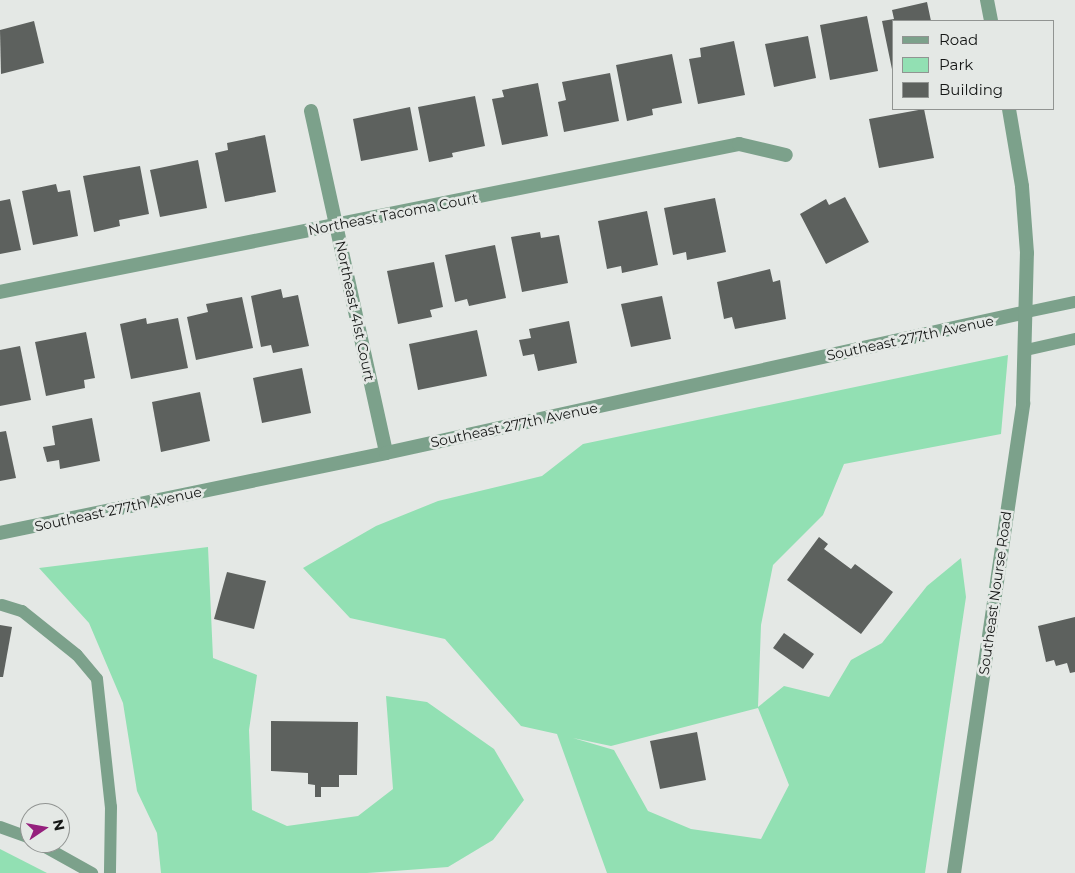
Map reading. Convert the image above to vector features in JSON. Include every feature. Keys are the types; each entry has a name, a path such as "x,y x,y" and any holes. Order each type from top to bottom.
{"street":[{"path":"987,0 991,20"},
{"name":"Southeast Nourse Road","path":"954,873 1022,412 1027,312 1022,186 1009,110"},
{"name":"Northeast 41st Court","path":"311,111 386,453"},
{"name":"Northeast Tacoma Court","path":"0,292 739,144 786,155"},
{"name":"Southeast 277th Avenue","path":"0,533 386,453 1027,312"}],"lane":[{"path":"1027,312 1075,302"},
{"path":"1026,350 1075,340"},
{"path":"2,605 22,611 77,655 97,680 111,806 110,873"},
{"path":"0,827 20,834"},
{"path":"56,853 92,873"}],"green space":[{"path":"1008,355 1001,434 844,464 823,515 773,565 761,625 758,707 784,686 829,697 851,660 882,643 927,586 961,558 966,597 925,873 607,873 557,734 521,726 445,639 350,618 303,568 376,526 438,501 542,476 583,444","holes":["758,708 789,785 761,839 691,829 648,811 614,750 573,738 611,746"]},
{"path":"208,547 213,658 257,675 249,730 252,810 287,826 358,816 393,789 386,696 427,702 494,749 524,800 493,840 448,867 367,873 161,873 157,833 137,791 123,703 89,623 39,568"},
{"path":"0,849 47,873 0,873"}],"building":[{"path":"927,2 931,20 892,20 892,69 882,21 894,19 892,10"},
{"path":"867,16 878,71 830,80 820,25"},
{"path":"34,21 44,63 1,74 0,30"},
{"path":"808,36 816,78 774,87 765,44"},
{"path":"734,41 745,95 698,104 689,59 701,57 700,48"},
{"path":"672,54 682,103 652,109 653,115 627,121 616,65"},
{"path":"610,73 619,121 564,132 558,102 566,100 562,82"},
{"path":"538,83 548,136 502,145 492,99 504,97 502,90"},
{"path":"475,96 485,146 452,153 453,157 429,162 418,107"},
{"path":"410,107 418,150 361,161 353,119"},
{"path":"924,110 934,158 879,168 869,119"},
{"path":"265,135 276,192 225,202 215,153 228,150 227,143"},
{"path":"198,160 207,208 160,217 150,170"},
{"path":"140,166 149,214 119,220 120,226 94,232 83,176"},
{"path":"56,184 58,192 70,190 78,236 33,245 22,191"},
{"path":"845,197 869,242 826,264 800,214 826,199 829,205"},
{"path":"715,198 726,252 687,260 686,252 673,255 664,208"},
{"path":"10,199 21,250 0,254 0,201"},
{"path":"647,211 658,265 622,273 621,266 607,269 598,221"},
{"path":"540,232 541,238 559,235 568,283 522,292 511,237"},
{"path":"495,245 506,298 469,306 467,299 455,302 445,255"},
{"path":"434,262 443,307 430,310 432,317 398,324 387,271"},
{"path":"770,269 773,282 780,280 786,319 735,329 732,317 724,319 717,282"},
{"path":"281,289 283,298 298,295 309,346 273,353 271,345 261,347 251,296"},
{"path":"662,296 671,339 631,347 621,304"},
{"path":"242,297 253,348 196,360 187,317 208,312 206,304"},
{"path":"146,318 147,324 178,318 188,368 131,379 120,324"},
{"path":"569,321 577,363 538,371 534,354 523,356 519,340 531,338 529,329"},
{"path":"477,330 487,376 418,390 409,344"},
{"path":"86,332 95,378 84,380 85,388 46,396 35,342"},
{"path":"20,346 31,400 0,406 0,350"},
{"path":"302,368 311,413 262,423 253,378"},
{"path":"200,392 210,441 161,452 152,402"},
{"path":"92,418 100,461 60,469 59,460 47,462 43,447 55,445 52,426"},
{"path":"6,431 16,478 0,481 0,432"},
{"path":"819,537 828,544 824,549 851,569 855,564 893,592 861,634 787,580"},
{"path":"227,572 266,581 254,629 214,619"},
{"path":"1075,617 1075,672 1070,673 1067,663 1056,666 1054,660 1046,662 1038,626"},
{"path":"0,625 12,627 3,677 0,677"},
{"path":"784,633 814,654 803,669 773,648"},
{"path":"271,721 358,722 357,775 339,775 339,787 321,787 321,797 315,797 315,785 308,784 308,773 271,771"},
{"path":"697,732 706,780 660,789 650,741"}]}
